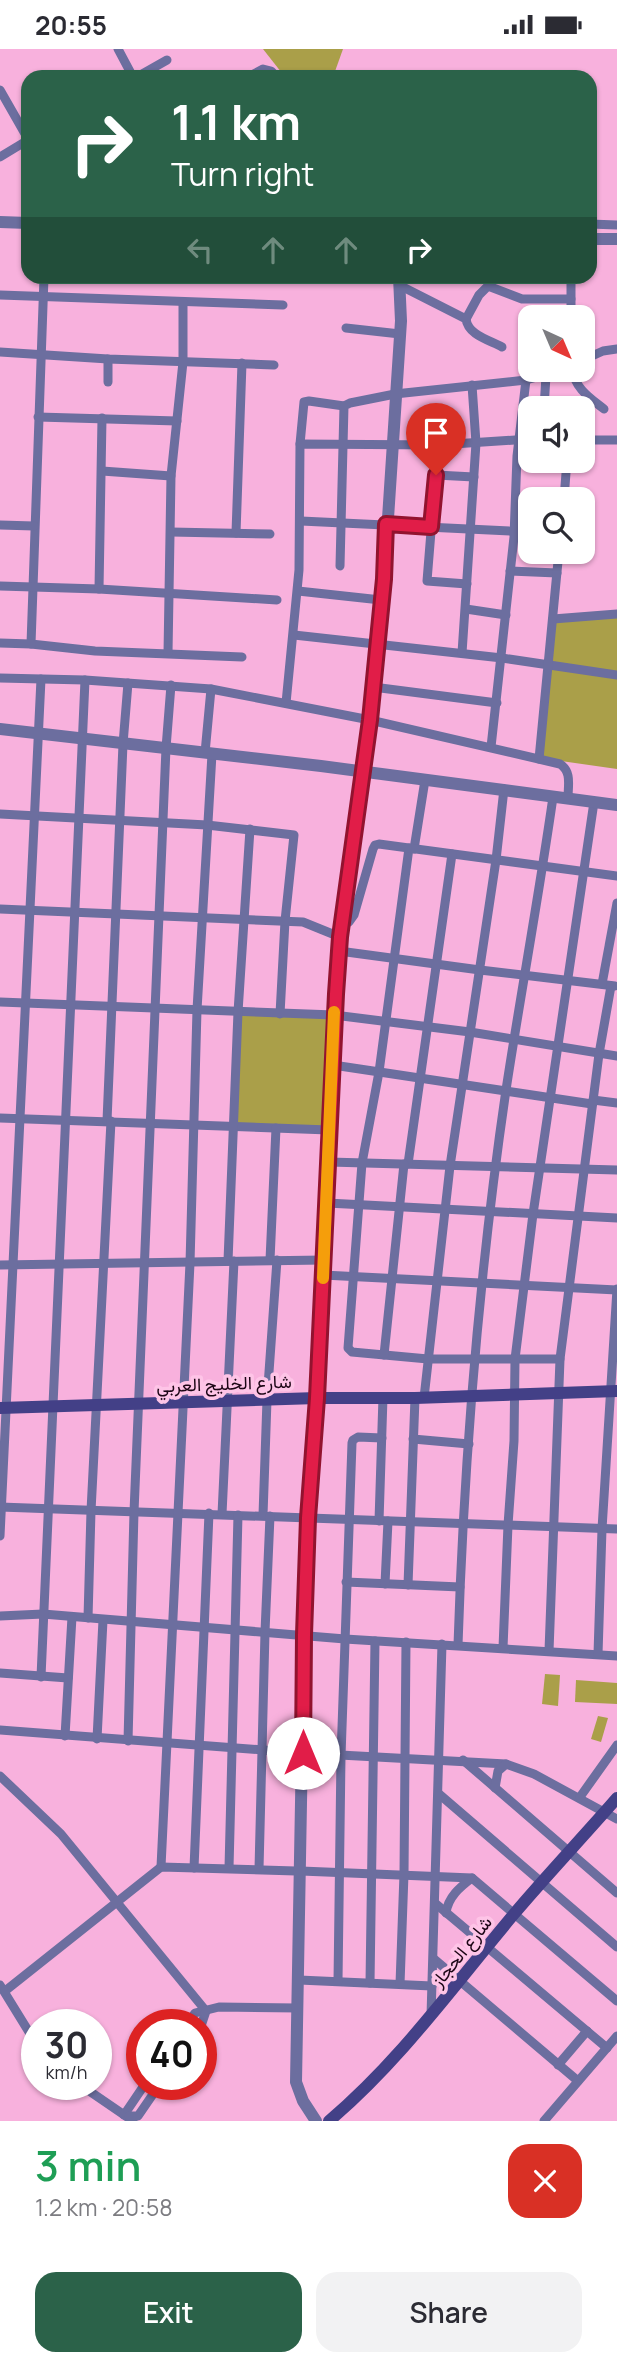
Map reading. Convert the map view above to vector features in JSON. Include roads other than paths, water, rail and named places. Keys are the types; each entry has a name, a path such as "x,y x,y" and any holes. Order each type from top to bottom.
{"main road":[{"name":"شارع الخليج العربي","path":"3,1408 614,1391"},
{"name":"شارع الحجاز","path":"329,2121 365,2089 431,2016 514,1914 617,1798"}],"street":[{"path":"118,49 131,70"},
{"path":"147,70 167,59"},
{"path":"0,90 21,128"},
{"path":"0,157 21,144"},
{"path":"0,222 21,223"},
{"path":"597,224 617,225"},
{"path":"597,239 617,239"},
{"path":"30,644 44,284"},
{"path":"316,2121 303,2101 296,2082 298,1871 308,1518 317,1398 334,1015 341,931 370,720 377,646 400,334 399,284"},
{"path":"404,284 466,319"},
{"path":"571,305 572,284"},
{"path":"502,347 471,331 467,326 466,319 479,295 488,286 522,299 571,299"},
{"path":"0,295 283,305"},
{"path":"168,653 171,476 183,362 183,302"},
{"path":"346,328 400,334"},
{"path":"595,355 617,349"},
{"path":"0,352 274,365"},
{"path":"108,359 108,382"},
{"path":"236,533 242,363"},
{"path":"286,703 298,591 300,445 304,402 344,406 395,394 518,381"},
{"path":"575,382 604,408"},
{"path":"463,653 476,443 472,385"},
{"path":"340,566 344,406"},
{"path":"38,417 177,421"},
{"path":"99,589 102,418"},
{"path":"300,445 438,445 518,439 514,531 491,747"},
{"path":"595,440 617,440"},
{"path":"438,445 427,581 467,584"},
{"path":"102,471 171,476"},
{"path":"436,475 474,477"},
{"path":"300,521 518,531"},
{"path":"0,525 34,526"},
{"path":"171,532 270,534"},
{"path":"539,759 558,564"},
{"path":"510,571 557,573"},
{"path":"0,586 277,600"},
{"path":"298,591 381,600"},
{"path":"466,609 506,615"},
{"path":"553,619 617,614"},
{"path":"294,635 377,646 463,653 617,675"},
{"path":"0,643 95,651 242,657"},
{"path":"0,678 85,680 211,689 370,720 559,764 568,770 568,798"},
{"path":"0,1536 3,1408 21,1119 41,679"},
{"path":"41,1677 85,680"},
{"path":"88,1618 109,1121 111,1007 128,683"},
{"path":"128,1741 134,1512 166,748 171,685"},
{"path":"373,687 497,703"},
{"path":"162,1867 190,1263 197,1010 211,689"},
{"path":"0,729 363,771 617,805"},
{"path":"425,780 362,1163 361,1206 348,1348 352,1352 428,1359 560,1359"},
{"path":"408,1585 413,1439 428,1359 444,1209 496,860 504,789"},
{"path":"458,1645 463,1525 475,1360 490,1212 506,1091 553,797"},
{"path":"503,1648 514,1441 515,1359 549,1097 594,802"},
{"path":"0,814 207,825 294,835 285,921 280,1014"},
{"path":"222,1514 233,1126 250,829"},
{"path":"341,931 354,915 375,845 379,844 617,876"},
{"path":"384,1355 399,1207 452,854"},
{"path":"549,1651 560,1359 610,986 617,903"},
{"path":"0,909 285,921 341,931"},
{"path":"339,951 610,986"},
{"path":"0,1002 334,1015 470,1032 617,1056"},
{"path":"332,1065 549,1097 617,1103"},
{"path":"0,1118 329,1130"},
{"path":"259,1869 267,1400 276,1128"},
{"path":"329,1162 617,1170"},
{"path":"327,1203 617,1218"},
{"path":"0,1265 324,1260"},
{"path":"323,1275 617,1290 614,1391 601,1529 598,1654"},
{"path":"383,1397 385,1584"},
{"path":"338,1981 341,1756 353,1440 358,1437 382,1438"},
{"path":"413,1439 469,1444"},
{"path":"1,1507 617,1529"},
{"path":"194,1868 209,1513"},
{"path":"229,1868 238,1515"},
{"path":"346,1583 460,1587"},
{"path":"0,1616 43,1614 345,1639 617,1656"},
{"path":"65,1736 72,1617"},
{"path":"97,1739 103,1620"},
{"path":"370,1983 375,1641"},
{"path":"400,1985 406,1642"},
{"path":"431,2016 442,1644"},
{"path":"0,1674 68,1678"},
{"path":"0,1730 341,1756 506,1764 534,1773 617,1819"},
{"path":"580,1797 617,1745"},
{"path":"463,1761 617,1893"},
{"path":"495,1788 498,1771 506,1764"},
{"path":"0,1776 61,1835 204,2009"},
{"path":"439,1794 617,1947"},
{"path":"21,2019 2,1988 162,1867 472,1878 617,2001"},
{"path":"446,1913 447,1903 459,1888 472,1878"},
{"path":"436,1904 607,2048"},
{"path":"434,1959 578,2081"},
{"path":"299,1980 432,1986"},
{"path":"212,2009 298,2008"},
{"path":"558,2065 587,2031"},
{"path":"544,2121 617,2036"},
{"path":"102,2100 133,2121"},
{"path":"124,2115 138,2100"}]}
